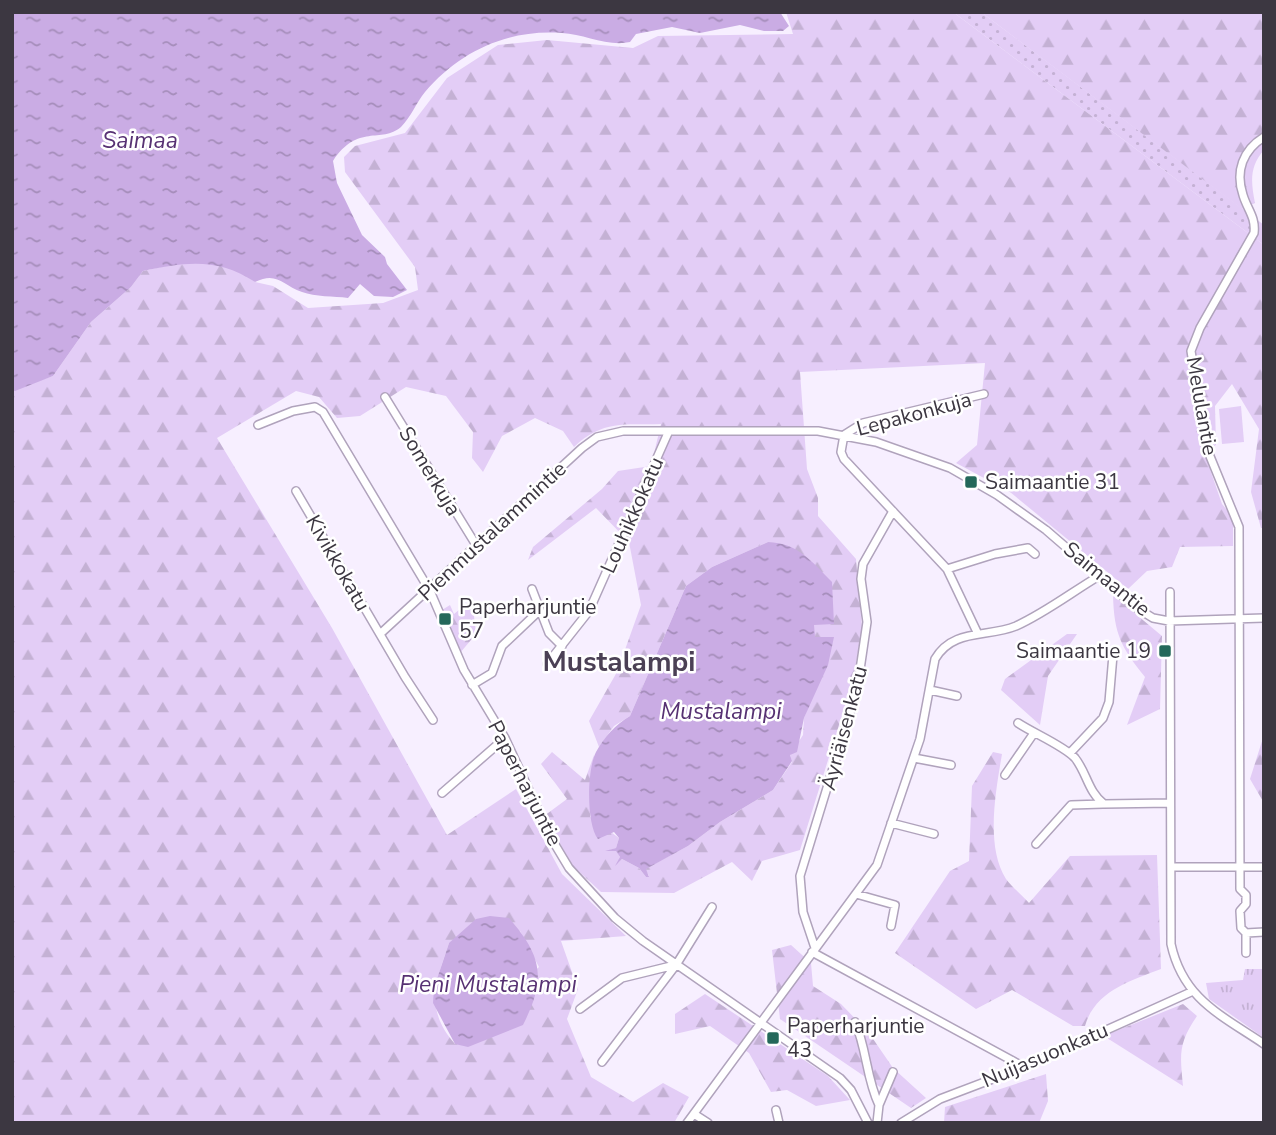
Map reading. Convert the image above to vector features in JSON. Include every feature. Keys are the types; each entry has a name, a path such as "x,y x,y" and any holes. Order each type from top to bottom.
{"street":[{"name":"Melulantie","path":"1246,953 1246,933 1241,928 1240,911 1246,904 1245,895 1240,889 1239,867 1239,527 1207,449 1191,351 1200,328 1254,233 1254,219 1243,197 1240,178 1243,158 1251,145 1264,137"},
{"name":"Lepakonkuja","path":"844,435 863,423 984,394"},
{"name":"Somerkuja","path":"385,397 476,545"},
{"name":"Paperharjuntie","path":"258,425 293,411 315,407 323,412 430,591 472,685 505,738 551,838 569,868 615,918 676,965 839,1078 851,1090 868,1123"},
{"name":"Saimaantie","path":"607,433 783,429 844,435 927,460 968,478 1021,511 1144,614 1169,621 1171,944 1179,971 1191,992 1264,1044"},
{"name":"Pienmustalammintie","path":"380,634 430,591 582,448 607,433"},
{"name":"Louhikkokatu","path":"547,664 589,611 668,433"},
{"path":"844,435 841,452 844,459 947,569 976,632"},
{"name":"Kivikkokatu","path":"296,491 433,720"},
{"name":"Äyriäisenkatu","path":"814,950 803,912 800,876 857,690 867,622 861,579 863,565 893,511"},
{"path":"947,569 1012,550 1028,548 1035,554"},
{"path":"687,1123 877,865 914,758 935,659 941,648 976,632 1020,624 1099,576"},
{"path":"532,589 552,638 562,646"},
{"path":"1170,592 1169,621 1264,618"},
{"path":"472,685 492,673 502,646 540,610"},
{"path":"1070,753 1104,718 1109,702 1113,655"},
{"path":"930,690 957,696"},
{"path":"1018,723 1070,753 1077,761 1090,789 1104,804"},
{"path":"1005,775 1034,733"},
{"path":"442,793 505,738"},
{"path":"914,758 951,765"},
{"path":"1036,844 1071,805 1170,803"},
{"path":"891,823 934,834"},
{"path":"1171,867 1264,867"},
{"path":"856,894 895,905 891,926"},
{"path":"602,1062 676,965 712,907"},
{"path":"1246,933 1264,932"},
{"path":"814,950 1024,1067"},
{"path":"580,1009 622,978 676,965"},
{"name":"Nuijasuonkatu","path":"901,1123 940,1099 1024,1067 1191,992"},
{"path":"855,1022 865,1044 870,1086 879,1105"},
{"path":"877,1123 879,1105 893,1072"},
{"path":"776,1110 779,1123"},
{"path":"694,1114 708,1123"}],"green space":[{"path":"786,12 953,12 1264,245 1264,528 1261,528 1251,492 1259,429 1232,384 1215,406 1216,445 1204,452 1222,504 1233,517 1233,546 1180,547 1172,567 1147,571 1128,589 1010,492 956,463 977,445 985,363 800,372 807,469 818,498 818,516 856,559 862,628 853,680 800,850 762,861 752,881 732,862 674,893 601,892 573,866 544,816 567,799 541,764 552,752 585,780 594,755 590,817 619,838 616,848 610,850 616,850 620,857 618,863 622,859 639,868 646,877 649,876 645,869 688,846 720,822 773,790 792,762 790,755 803,735 804,718 813,694 814,625 768,542 712,567 686,586 630,716 614,726 599,747 589,721 617,672 641,605 629,542 596,508 528,560 533,547 602,489 618,471 651,466 661,424 604,428 584,438 574,447 563,431 535,418 502,436 483,472 472,458 473,432 446,396 406,387 360,416 337,418 319,397 296,391 217,438 332,628 447,835 516,789 562,874 626,936 561,941 578,989 567,1019 591,1077 633,1102 663,1083 689,1097 674,1123 12,1123 12,390 53,376 91,322 131,287 143,271 183,262 217,263 236,269 255,282 273,286 308,308 383,303 418,290 415,267 345,172 344,157 355,146 405,133 447,78 498,45 547,40 633,48 658,36 793,34","holes":["520,931 539,967 455,1044 439,1019 435,995 449,943"]},
{"path":"953,12 981,12 1264,225 1264,245"},
{"path":"981,12 1264,12 1264,150 1252,175 1255,203 1242,209"},
{"path":"1241,406 1244,442 1222,444 1219,409"},
{"path":"1113,595 1162,636 1160,709 1127,725 1145,677 1120,639"},
{"path":"472,599 476,634 460,653 442,610 450,605 454,614"},
{"path":"1067,634 1077,634 1048,676 1040,725 1001,690 1005,679"},
{"path":"1264,709 1264,803 1250,779 1263,738"},
{"path":"993,752 1002,754 994,818 996,851 1006,879 1029,903 1070,856 1157,855 1161,969 1126,983 1105,996 1090,1014 1085,1026 1073,1026 1012,990 976,1009 895,953 950,871 969,861 972,786"},
{"path":"791,945 811,963 813,986 841,1004 869,1033 893,1068 926,1098 911,1108 780,1019 772,950"},
{"path":"1245,969 1264,969 1264,1038 1209,999 1206,983 1243,980"},
{"path":"705,994 828,1076 850,1100 816,1106 787,1090 771,1092 749,1053 710,1026 675,1034 675,1014"},
{"path":"1183,1004 1197,1016 1183,1042 1183,1086 1107,1038 1106,1035"},
{"path":"1046,1074 1048,1101 1039,1123 944,1123 945,1107"}],"water":[{"name":"Saimaa","path":"12,12 780,12 789,26 783,31 764,31 740,25 700,33 672,27 636,34 630,42 622,43 562,33 542,33 504,39 469,54 425,92 401,127 393,132 351,142 333,161 337,183 362,235 385,257 387,264 407,290 393,297 374,296 360,284 348,298 319,296 307,294 274,278 255,282 228,268 214,265 173,265 143,271 131,287 91,322 53,376 15,391 12,390"},
{"name":"Mustalampi","path":"768,542 796,550 832,582 834,624 814,625 815,637 834,637 828,665 804,718 797,752 790,755 792,761 773,790 720,822 688,846 646,869 649,877 622,859 615,866 620,857 616,851 605,851 616,848 619,838 614,832 598,839 591,821 590,783 596,752 611,731 630,716 686,586 712,567"},
{"name":"Pieni Mustalampi","path":"490,916 509,918 520,932 534,957 538,981 523,1025 468,1047 455,1044 433,1003 434,988 449,943 476,919"}],"place":[{"name":"Saimaantie 31","path":"971,482"},
{"name":"Paperharjuntie 57","path":"445,619"},
{"name":"Saimaantie 19","path":"1165,651"},
{"name":"Paperharjuntie 43","path":"773,1038"}],"district":[{"name":"Mustalampi","path":"619,662"}]}
